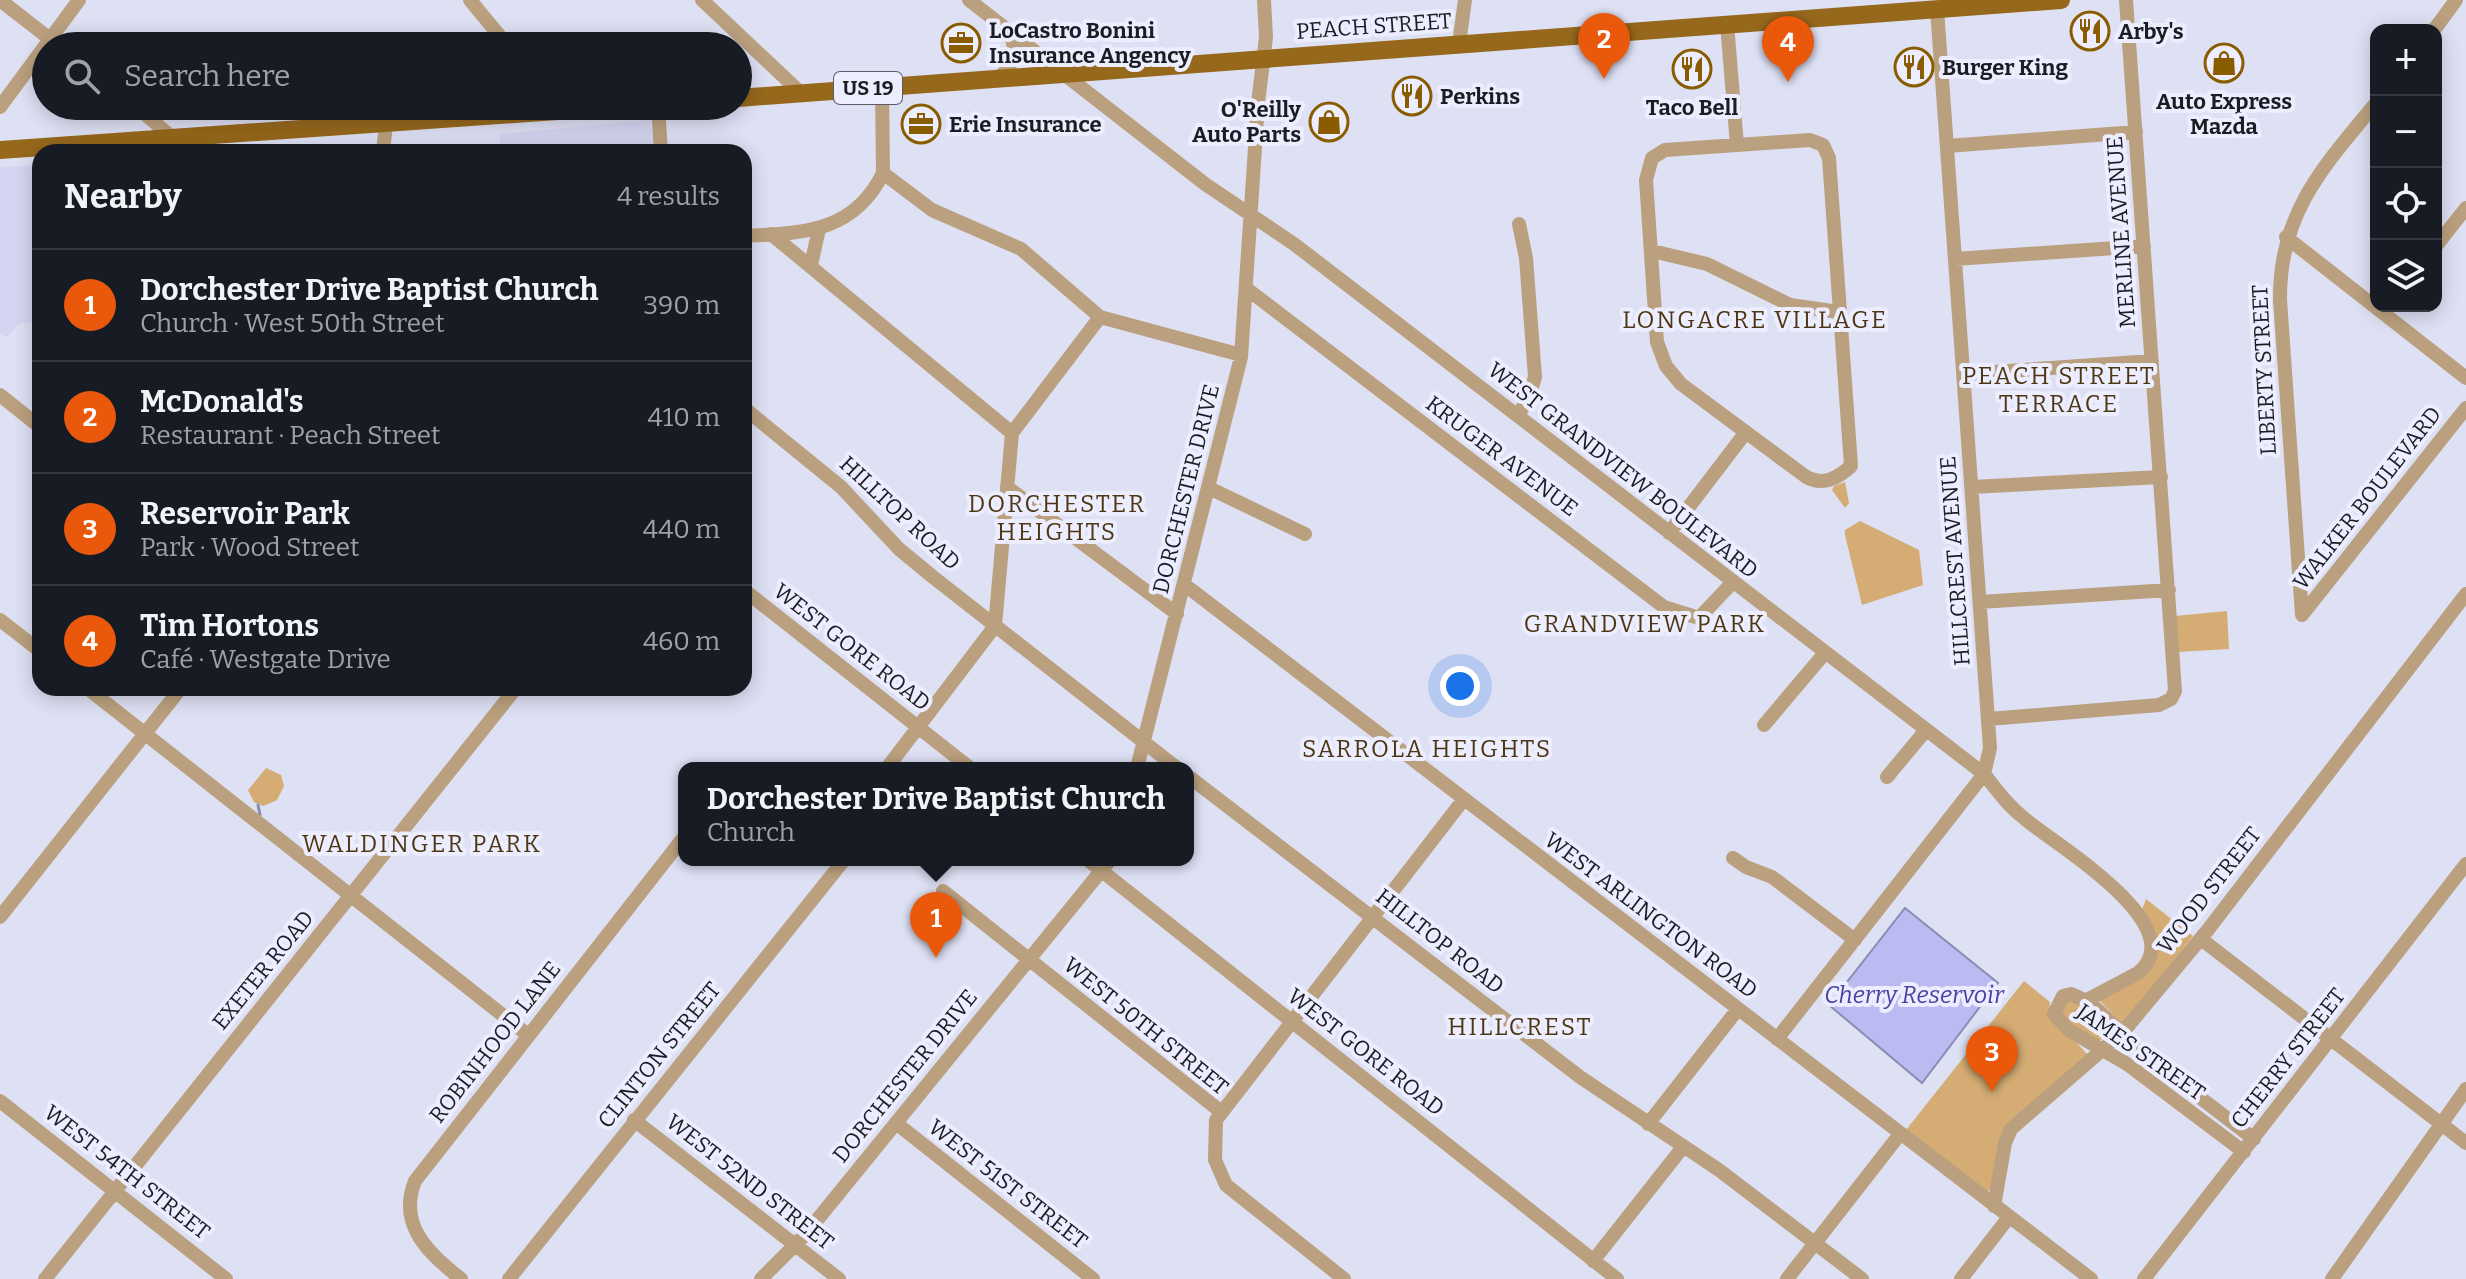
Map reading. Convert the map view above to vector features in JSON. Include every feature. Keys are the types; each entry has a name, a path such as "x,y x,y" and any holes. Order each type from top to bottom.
{"main road":[{"name":"PEACH STREET","path":"752,97 2061,0"},
{"path":"87,144 429,120"},
{"path":"0,150 32,148"}],"street":[{"path":"0,0 42,32"},
{"path":"61,32 79,0"},
{"path":"470,0 496,32"},
{"path":"702,0 736,32"},
{"name":"WEST GRANDVIEW BOULEVARD","path":"969,0 1194,176 1518,415 1824,654 1984,774 2022,817 2112,885 2141,918 2150,943 2144,968 2087,1000"},
{"name":"DORCHESTER DRIVE","path":"1139,762 1241,355 1266,37 1264,0"},
{"path":"1459,44 1465,0"},
{"name":"MERLINE AVENUE","path":"1989,719 2159,705 2171,699 2176,679 2126,0"},
{"path":"2438,24 2456,0"},
{"name":"HILLCREST AVENUE","path":"1777,1039 1984,774 1990,748 1937,9"},
{"path":"1727,24 1737,145"},
{"path":"998,78 1011,67 1015,53 1008,30"},
{"path":"752,47 801,93"},
{"path":"0,107 32,69"},
{"path":"752,235 819,229 850,213 883,173 882,87"},
{"name":"LIBERTY STREET","path":"2302,615 2280,300 2286,237 2311,186 2370,111"},
{"path":"152,120 181,144"},
{"path":"659,120 660,144"},
{"path":"384,144 386,124"},
{"path":"1947,146 2136,132"},
{"path":"1810,140 1823,145 1829,158 1851,466 1836,478 1816,482 1681,384 1666,366 1657,342 1646,172 1652,158 1672,149 1737,145 1810,140"},
{"path":"883,173 932,210 1021,249 1100,317 1241,355"},
{"path":"2441,240 2466,208"},
{"path":"1518,415 1529,398 1535,377 1527,270 1519,224"},
{"path":"811,265 819,229"},
{"path":"771,234 1012,433"},
{"path":"2286,237 2370,298"},
{"path":"1955,259 2144,246"},
{"path":"1652,251 1707,264 1790,305 1839,312"},
{"name":"KRUGER AVENUE","path":"1247,289 1664,607 1699,618 1732,583"},
{"path":"2389,312 2466,378"},
{"path":"891,762 995,626 1012,433 1100,317"},
{"path":"1964,374 2152,361"},
{"path":"0,395 32,421"},
{"name":"WALKER BOULEVARD","path":"2302,615 2466,408"},
{"name":"HILLTOP ROAD","path":"752,415 841,487 899,549 1169,762"},
{"path":"1669,533 1746,432"},
{"path":"1972,487 2161,477"},
{"path":"1007,487 1177,614"},
{"path":"1209,488 1305,534"},
{"name":"WEST ARLINGTON ROAD","path":"1185,585 2091,1279"},
{"path":"1980,602 2169,590"},
{"name":"WOOD STREET","path":"1994,1206 2005,1143 2011,1129 2121,1034 2201,939 2466,594"},
{"name":"WEST GORE ROAD","path":"752,596 962,762"},
{"path":"0,620 32,645"},
{"path":"1764,725 1824,654"},
{"path":"97,696 528,1035"},
{"path":"0,917 175,696"},
{"name":"EXETER ROAD","path":"45,1279 510,696"},
{"path":"1887,777 1926,730"},
{"name":"HILLTOP ROAD","path":"1194,781 1571,1070 1683,1147 1862,1279"},
{"path":"1220,1111 1293,1022 1464,799"},
{"name":"ROBINHOOD LANE","path":"461,1279 428,1252 417,1237 410,1209 413,1187 422,1168 678,845"},
{"path":"1733,858 1772,877 1855,940"},
{"name":"CHERRY STREET","path":"2144,1279 2466,864"},
{"name":"CLINTON STREET","path":"509,1279 839,866"},
{"name":"DORCHESTER DRIVE","path":"761,1279 796,1245 1105,866"},
{"name":"WEST GORE ROAD","path":"1107,866 1293,1022 1617,1279"},
{"name":"WEST 50TH STREET","path":"943,891 1220,1111 1213,1146 1219,1173 1226,1185 1344,1279"},
{"path":"2201,939 2466,1143"},
{"name":"JAMES STREET","path":"2244,1152 2104,1051 2070,1031 2054,1014 2063,996 2071,994 2087,1000 2121,1034 2254,1139"},
{"path":"1648,1124 1738,1009"},
{"path":"2332,1279 2466,1089"},
{"name":"WEST 54TH STREET","path":"0,1101 226,1279"},
{"name":"WEST 52ND STREET","path":"634,1120 839,1279"},
{"name":"WEST 51ST STREET","path":"896,1123 1093,1279"},
{"path":"1787,1279 1900,1134"},
{"path":"1593,1261 1683,1147"},
{"path":"1961,1279 2009,1217"}],"shaded area":[{"path":"650,120 654,144 500,144 499,134"},
{"path":"32,165 32,322 19,324 7,337 0,334 0,167"},
{"path":"1845,482 1849,503 1845,508 1832,490"},
{"path":"1860,521 1919,550 1923,585 1862,605 1845,535 1845,530"},
{"path":"2227,611 2229,649 2178,652 2175,616"},
{"path":"266,768 281,775 284,786 277,800 263,806 254,802 248,790"},
{"path":"2146,899 2193,936 2126,1022 2121,1022 2098,999 2150,969 2155,930 2142,910"},
{"path":"2024,981 2050,1002 2049,1013 2088,1055 2014,1119 1992,1187 1987,1192 1906,1130"},
{"path":"2074,999 2107,1026 2105,1038 2097,1042 2060,1018 2059,1005"}],"water":[{"name":"Cherry Reservoir","path":"1905,908 1998,983 1922,1083 1829,1005"}],"waterway":[{"path":"258,805 260,815"}],"place":[{"name":"Arby's","path":"2090,31"},
{"name":"LoCastro Bonini Insurance Angency","path":"961,43"},
{"name":"Auto Express Mazda","path":"2224,63"},
{"name":"Burger King","path":"1914,67"},
{"name":"Taco Bell","path":"1692,69"},
{"name":"McDonald's","path":"1604,79"},
{"name":"Tim Hortons","path":"1788,82"},
{"name":"Perkins","path":"1412,96"},
{"name":"O'Reilly Auto Parts","path":"1329,122"},
{"name":"Erie Insurance","path":"921,124"},
{"name":"Dorchester Drive Baptist Church","path":"936,958"},
{"name":"Reservoir Park","path":"1992,1092"}],"district":[{"name":"LONGACRE VILLAGE","path":"1755,320"},
{"name":"PEACH STREET TERRACE","path":"2059,390"},
{"name":"DORCHESTER HEIGHTS","path":"1057,518"},
{"name":"GRANDVIEW PARK","path":"1645,624"},
{"name":"SARROLA HEIGHTS","path":"1427,749"},
{"name":"WALDINGER PARK","path":"422,844"},
{"name":"HILLCREST","path":"1520,1027"}]}
